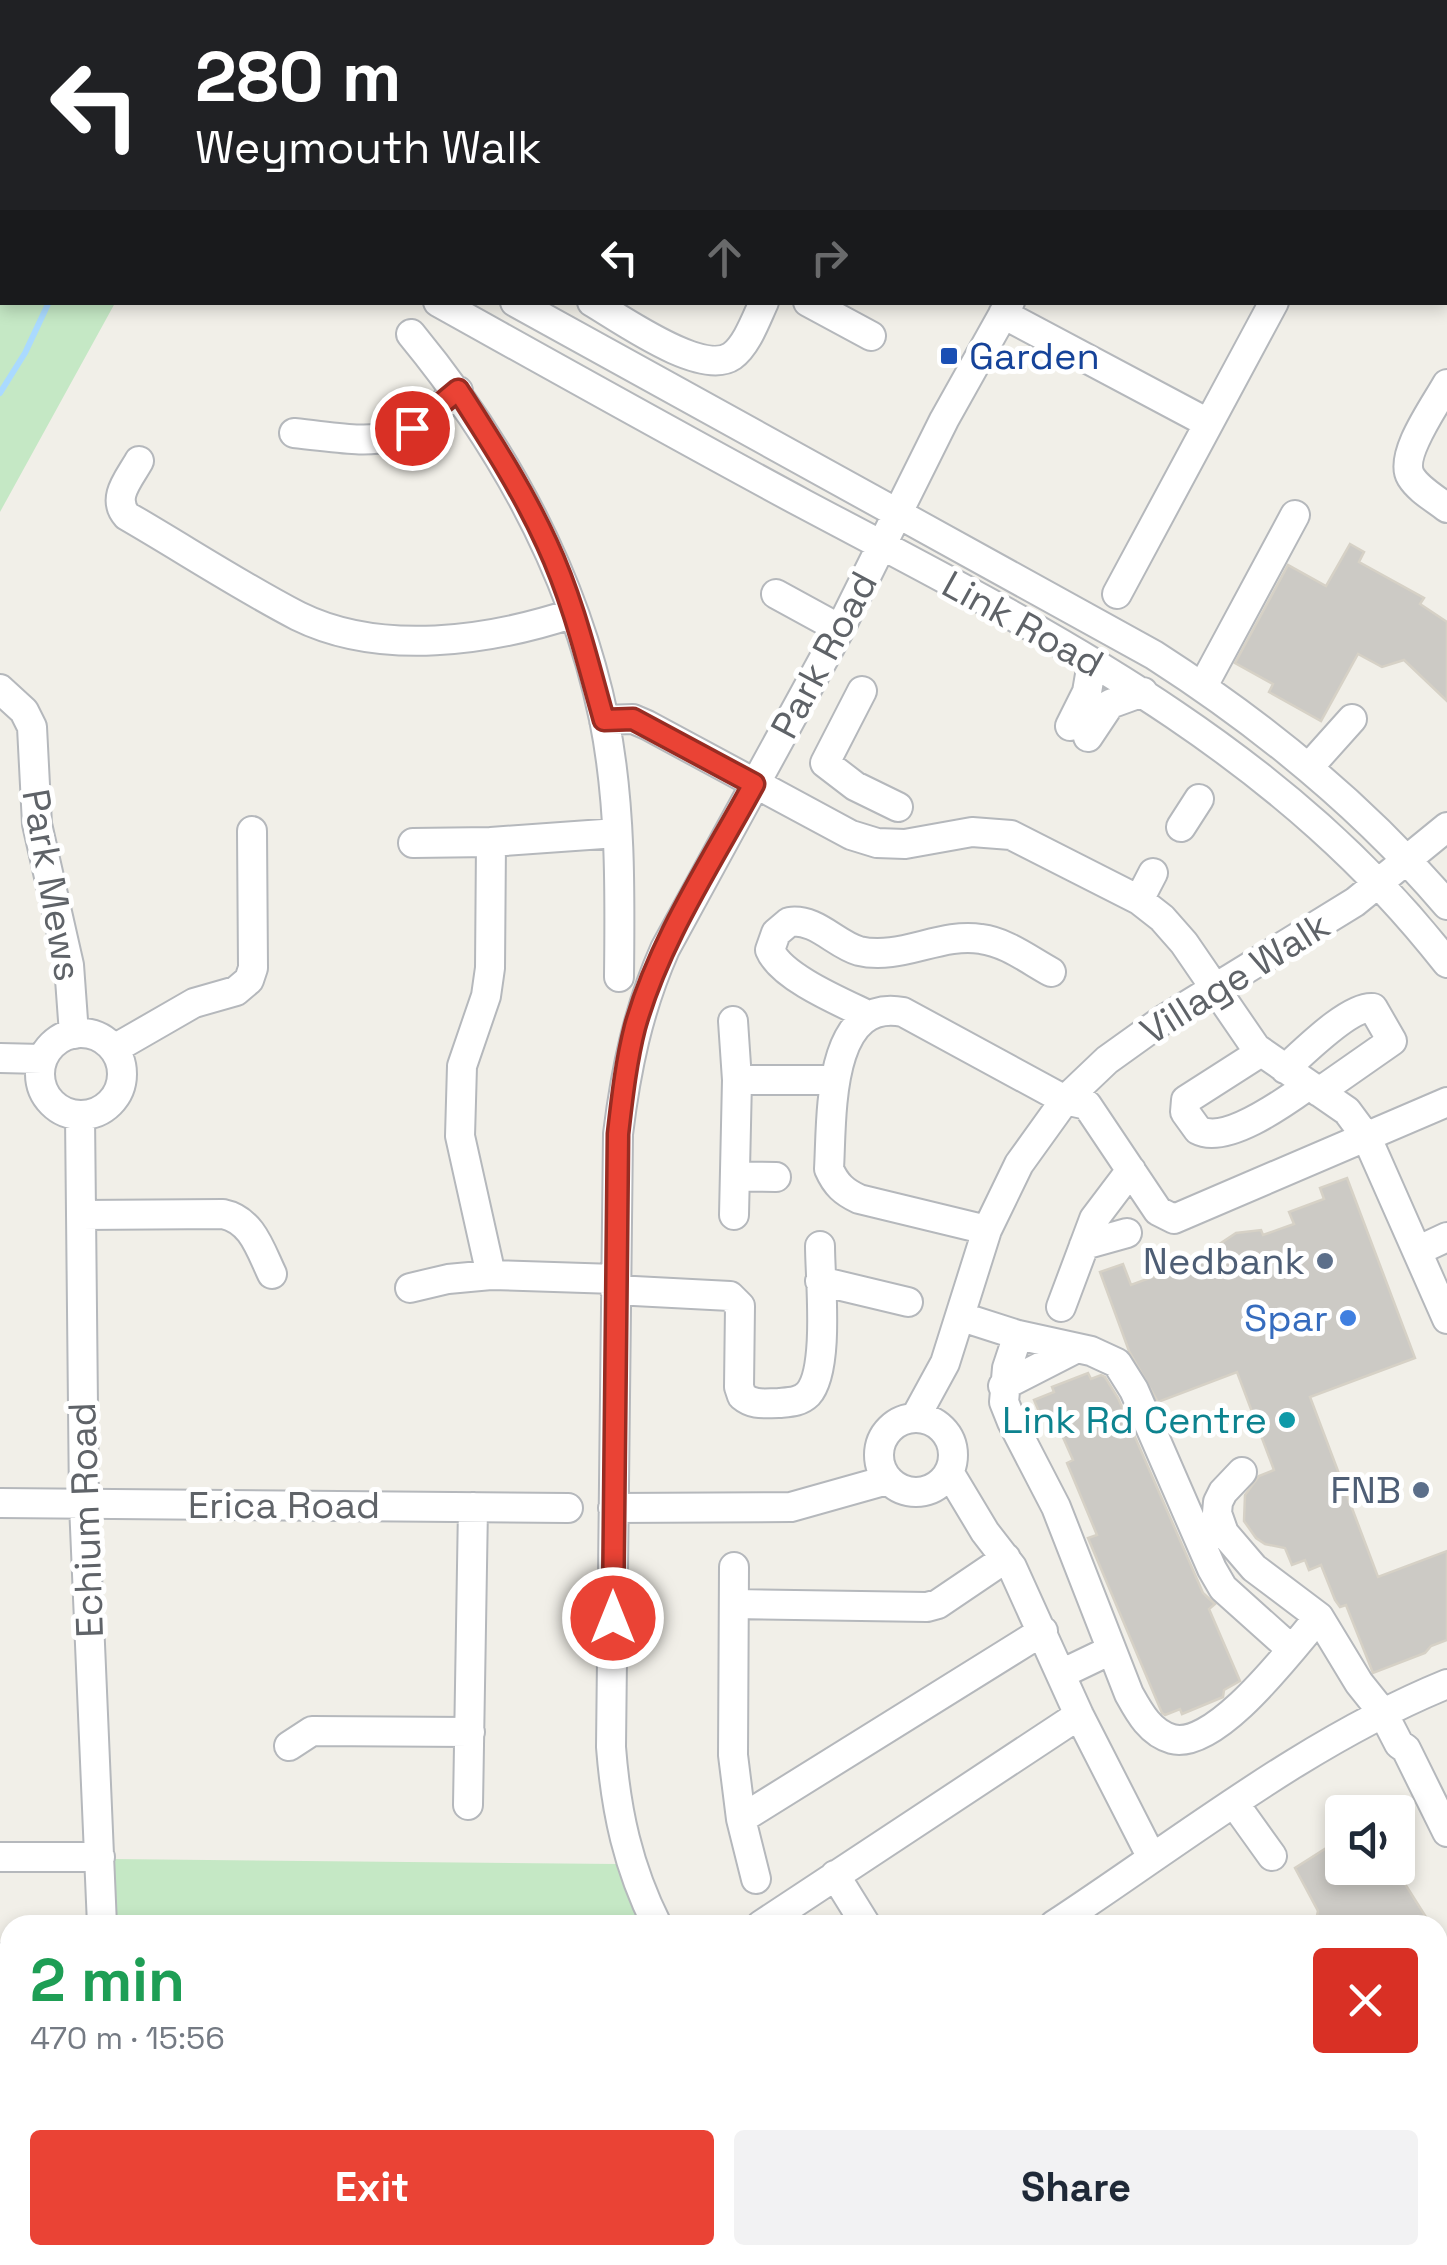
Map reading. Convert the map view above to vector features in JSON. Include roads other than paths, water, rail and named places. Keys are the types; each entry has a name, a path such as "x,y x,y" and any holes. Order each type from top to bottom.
{"street":[{"name":"Link Road","path":"443,305 1144,692 1253,768 1312,818 1379,884 1447,963"},
{"name":"Link Road","path":"520,305 1124,637 1203,686 1309,767 1447,904"},
{"path":"597,305 692,358 716,362 736,353 762,305"},
{"path":"814,305 871,336"},
{"path":"1117,594 1272,305"},
{"name":"Park Road","path":"652,1915 624,1846 614,1796 612,1748 618,1134 635,1028 665,949 840,629 944,420 1006,308"},
{"path":"1006,308 1208,423"},
{"path":"411,334 458,390 515,482 548,544 574,613 604,720 617,834 619,977"},
{"path":"1447,384 1411,450 1408,468 1416,483 1447,508"},
{"path":"294,433 386,439 412,428 458,390"},
{"path":"139,461 120,498 127,516 301,617 381,639 407,640 492,634 534,627 574,613"},
{"path":"1203,686 1295,515"},
{"path":"776,594 840,629"},
{"path":"1092,662 1079,731 1110,704 1144,692"},
{"name":"Park Mews","path":"0,689 24,711 32,727 37,824 69,966 74,1034"},
{"path":"862,692 825,764 855,786 898,807"},
{"path":"604,720 633,719 851,836 905,844 972,832 1011,834 1138,900 1184,942 1236,1022 1261,1052 1347,1111 1367,1138 1444,1303"},
{"path":"1309,767 1352,719"},
{"path":"832,826 855,786"},
{"path":"1181,827 1199,798"},
{"name":"Village Walk","path":"927,1422 987,1230 1019,1164 1065,1100 1107,1060 1379,884 1447,827"},
{"path":"114,1049 194,1004 236,991 249,980 253,968 252,831"},
{"path":"413,843 617,834"},
{"path":"491,1274 459,1118 462,1066 486,996 492,842"},
{"path":"1138,900 1153,873"},
{"path":"1051,972 996,942 978,938 874,953 850,947 805,922 782,926 770,950 776,961 828,996 868,1015 889,1010 903,1012 1065,1100 1087,1105 1164,1216 1179,1219 1447,1102"},
{"path":"868,1015 844,1050 834,1080 829,1169 840,1188 859,1199 987,1230"},
{"path":"733,1021 737,1080 734,1216"},
{"path":"74,1034 90,1034 103,1040 120,1061 120,1087 105,1108 80,1116 55,1107 46,1097 39,1072 42,1059 56,1041 74,1034"},
{"path":"1261,1052 1186,1100 1185,1112 1198,1130 1216,1135 1240,1126 1305,1082"},
{"path":"0,1058 42,1059"},
{"path":"737,1080 834,1080"},
{"name":"Echium Road","path":"80,1116 84,1504 102,1915"},
{"path":"1061,1307 1102,1206 1131,1170"},
{"path":"734,1176 776,1178"},
{"path":"80,1215 236,1217 251,1232 272,1274"},
{"path":"1084,1245 1127,1233"},
{"path":"1417,1251 1447,1237"},
{"path":"410,1288 491,1274 728,1296 740,1306 739,1388 745,1399 756,1404 794,1402 814,1386 820,1363 820,1246"},
{"path":"820,1281 908,1302"},
{"path":"962,1317 1018,1336 1108,1358 1125,1373 1212,1569 1224,1588 1290,1650"},
{"path":"1018,1336 1003,1386 1012,1422 1056,1507 1110,1650 1140,1715 1154,1730 1183,1740 1205,1731 1241,1705 1319,1617"},
{"path":"1003,1386 1077,1348"},
{"path":"927,1422 952,1447 940,1481 908,1492 883,1469 878,1449 888,1430 895,1424 927,1422"},
{"path":"613,1508 791,1507 822,1498 883,1469"},
{"path":"1242,1472 1218,1502 1219,1523 1254,1568 1319,1617 1383,1713 1398,1744 1406,1749 1447,1832"},
{"path":"940,1481 1006,1558 1079,1715 1152,1858"},
{"name":"Erica Road","path":"0,1503 568,1508"},
{"path":"468,1805 473,1507"},
{"path":"734,1604 928,1607 1006,1558"},
{"path":"734,1567 733,1755 741,1820 756,1879"},
{"path":"741,1820 1043,1631"},
{"path":"1061,1674 1110,1650"},
{"path":"1069,1915 1234,1803 1383,1713 1447,1684"},
{"path":"775,1915 1079,1715"},
{"path":"289,1746 312,1731 470,1732"},
{"path":"1234,1803 1272,1856"},
{"path":"0,1856 100,1857"},
{"path":"835,1875 860,1915"}],"waterway":[{"path":"0,393 48,305"}],"place":[{"name":"Garden","path":"949,356"},
{"name":"Nedbank","path":"1325,1261"},
{"name":"Spar","path":"1348,1318"},
{"name":"Link Rd Centre","path":"1287,1420"},
{"name":"FNB","path":"1421,1490"}]}
